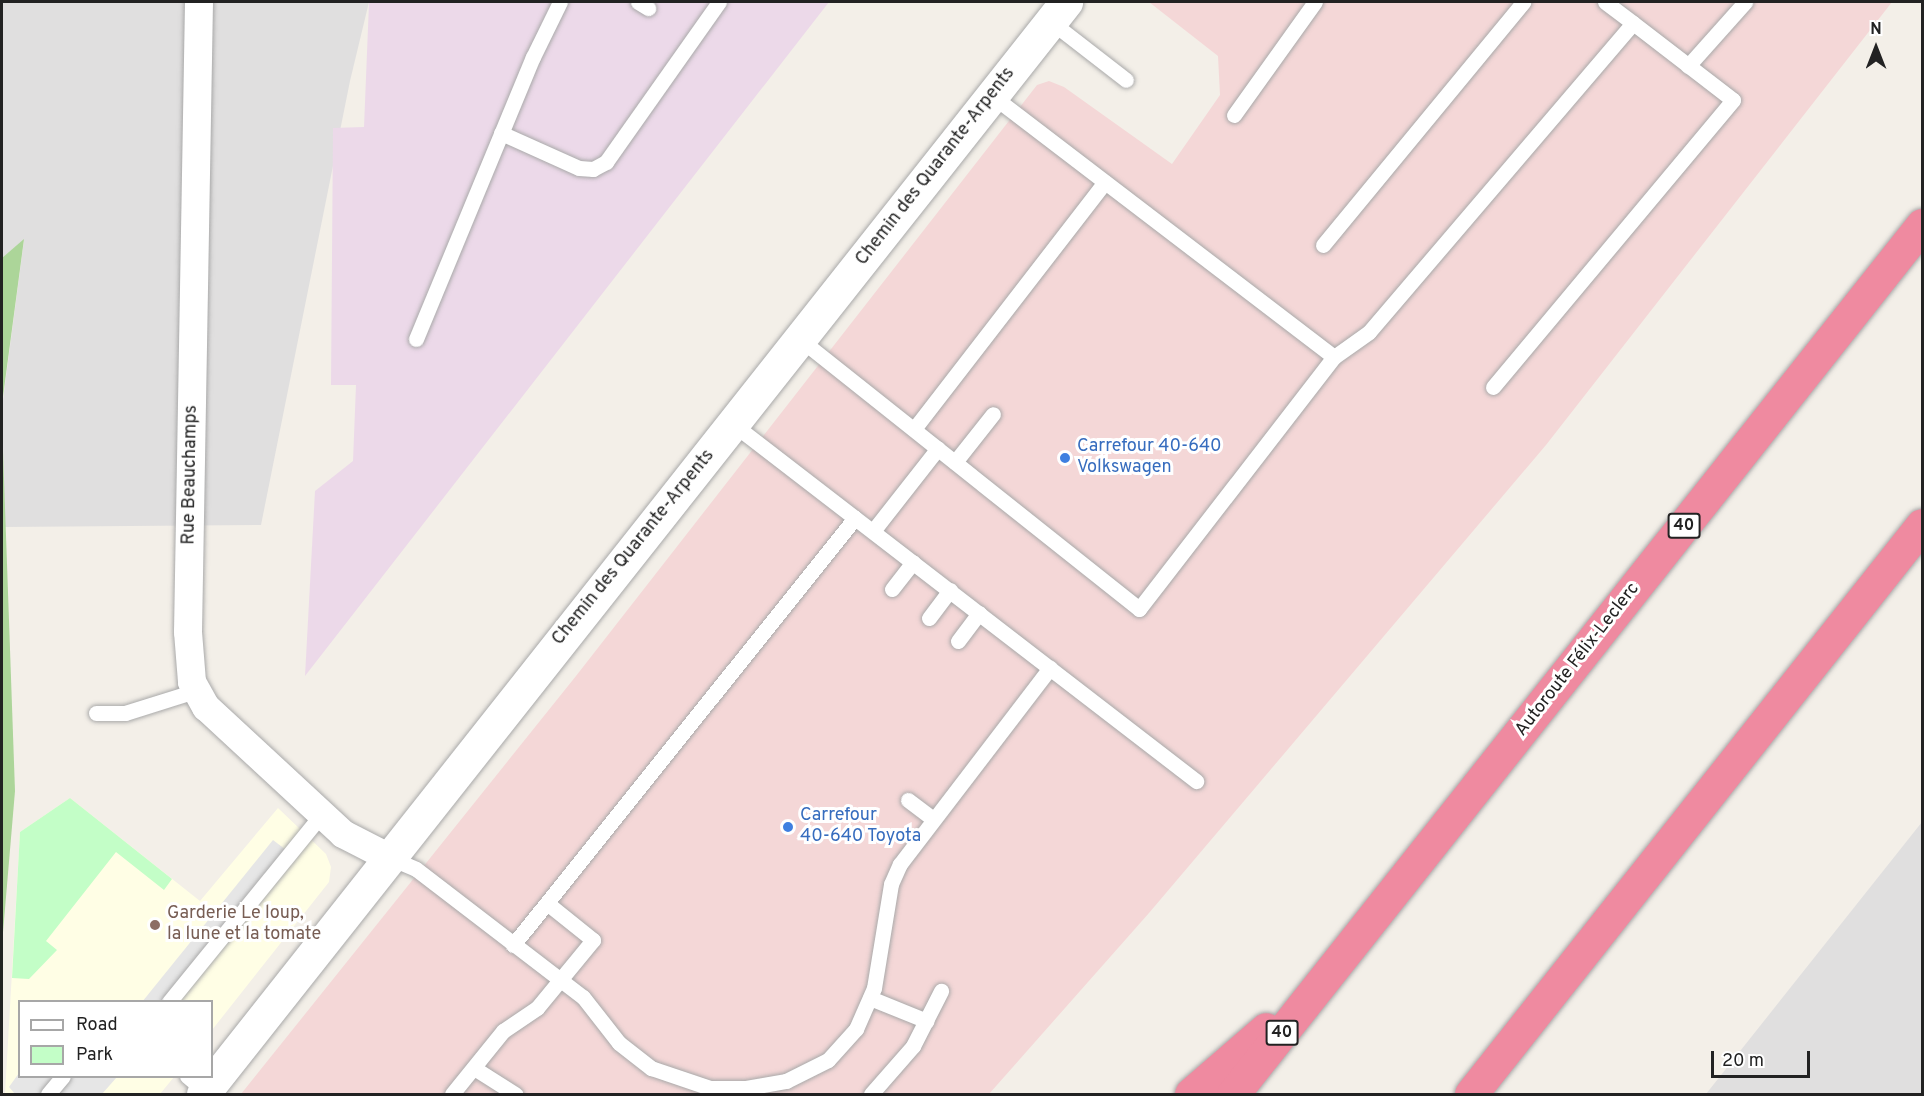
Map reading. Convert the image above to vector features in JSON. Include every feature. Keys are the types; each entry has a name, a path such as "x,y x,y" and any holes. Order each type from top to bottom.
{"highway":[{"name":"Autoroute Félix-Leclerc","path":"1233,1095 1923,225"},
{"path":"1471,1095 1923,525"},
{"path":"1191,1095 1330,972"}],"street":[{"name":"Rue Beauchamps","path":"199,2 188,632 190,672 195,691 206,707 321,815 343,834 388,857"},
{"name":"Chemin des Quarante-Arpents","path":"213,1070 388,857 801,340 1058,11"}],"lane":[{"path":"416,339 501,133 560,2"},
{"path":"501,133 579,168 593,169 606,162 719,2"},
{"path":"1234,115 1315,2"},
{"path":"1323,245 1523,2"},
{"path":"1493,387 1733,100 1605,2"},
{"path":"1688,66 1745,2"},
{"path":"1058,11 1126,80"},
{"path":"801,340 1139,609 1334,357 1370,332 1633,23"},
{"path":"993,96 1334,357"},
{"path":"914,429 1105,182"},
{"path":"955,462 993,414"},
{"path":"733,424 1196,781"},
{"path":"873,531 938,448"},
{"path":"513,945 855,518"},
{"path":"892,589 913,562"},
{"path":"929,618 950,590"},
{"path":"958,641 980,613"},
{"path":"388,857 416,869 582,997 619,1043 651,1068 702,1086 746,1091 786,1081 828,1060 856,1029 870,998 881,962 891,884 907,853 1050,668"},
{"path":"96,713 124,713 195,691"},
{"path":"908,800 933,819"},
{"path":"171,1000 321,815"},
{"path":"452,1095 503,1031 537,1008 593,940 547,903"},
{"path":"871,1095 902,1062 927,1021 941,991"},
{"path":"870,998 927,1021"},
{"path":"474,1068 515,1095"},
{"path":"48,1095 62,1078"}],"shaded area":[{"path":"2,2 369,2 350,81 261,525 5,527 2,407 24,240 2,258"},
{"path":"323,2 829,2 305,676 315,491 353,461 356,385 331,385 333,128 364,127 369,3"},
{"path":"1149,2 1892,2 1546,445 1149,913 989,1094 241,1094 576,676 1037,85 1049,81 1064,87 1172,164 1220,95 1218,56"},
{"name":"Garderie Le loup, la lune et la tomate","path":"70,798 200,901 278,808 326,854 331,867 329,882 213,1029 213,1000 18,1000 18,1078 173,1078 160,1094 5,1094 20,832"},
{"path":"1922,822 1922,1094 1706,1094"},
{"path":"273,840 290,853 170,1000 144,1000"},
{"path":"18,1074 18,1078 116,1078 102,1094 15,1094 9,1087"}],"green space":[{"path":"24,239 2,404 2,258"},
{"path":"2,422 15,791 2,944"},
{"path":"70,798 172,879 164,890 116,852 46,941 57,950 29,979 12,978 20,832"}],"place":[{"name":"Carrefour 40-640 Volkswagen","path":"1065,458"},
{"name":"Carrefour 40-640 Toyota","path":"788,827"},
{"name":"Garderie Le loup, la lune et la tomate","path":"155,925"}]}
